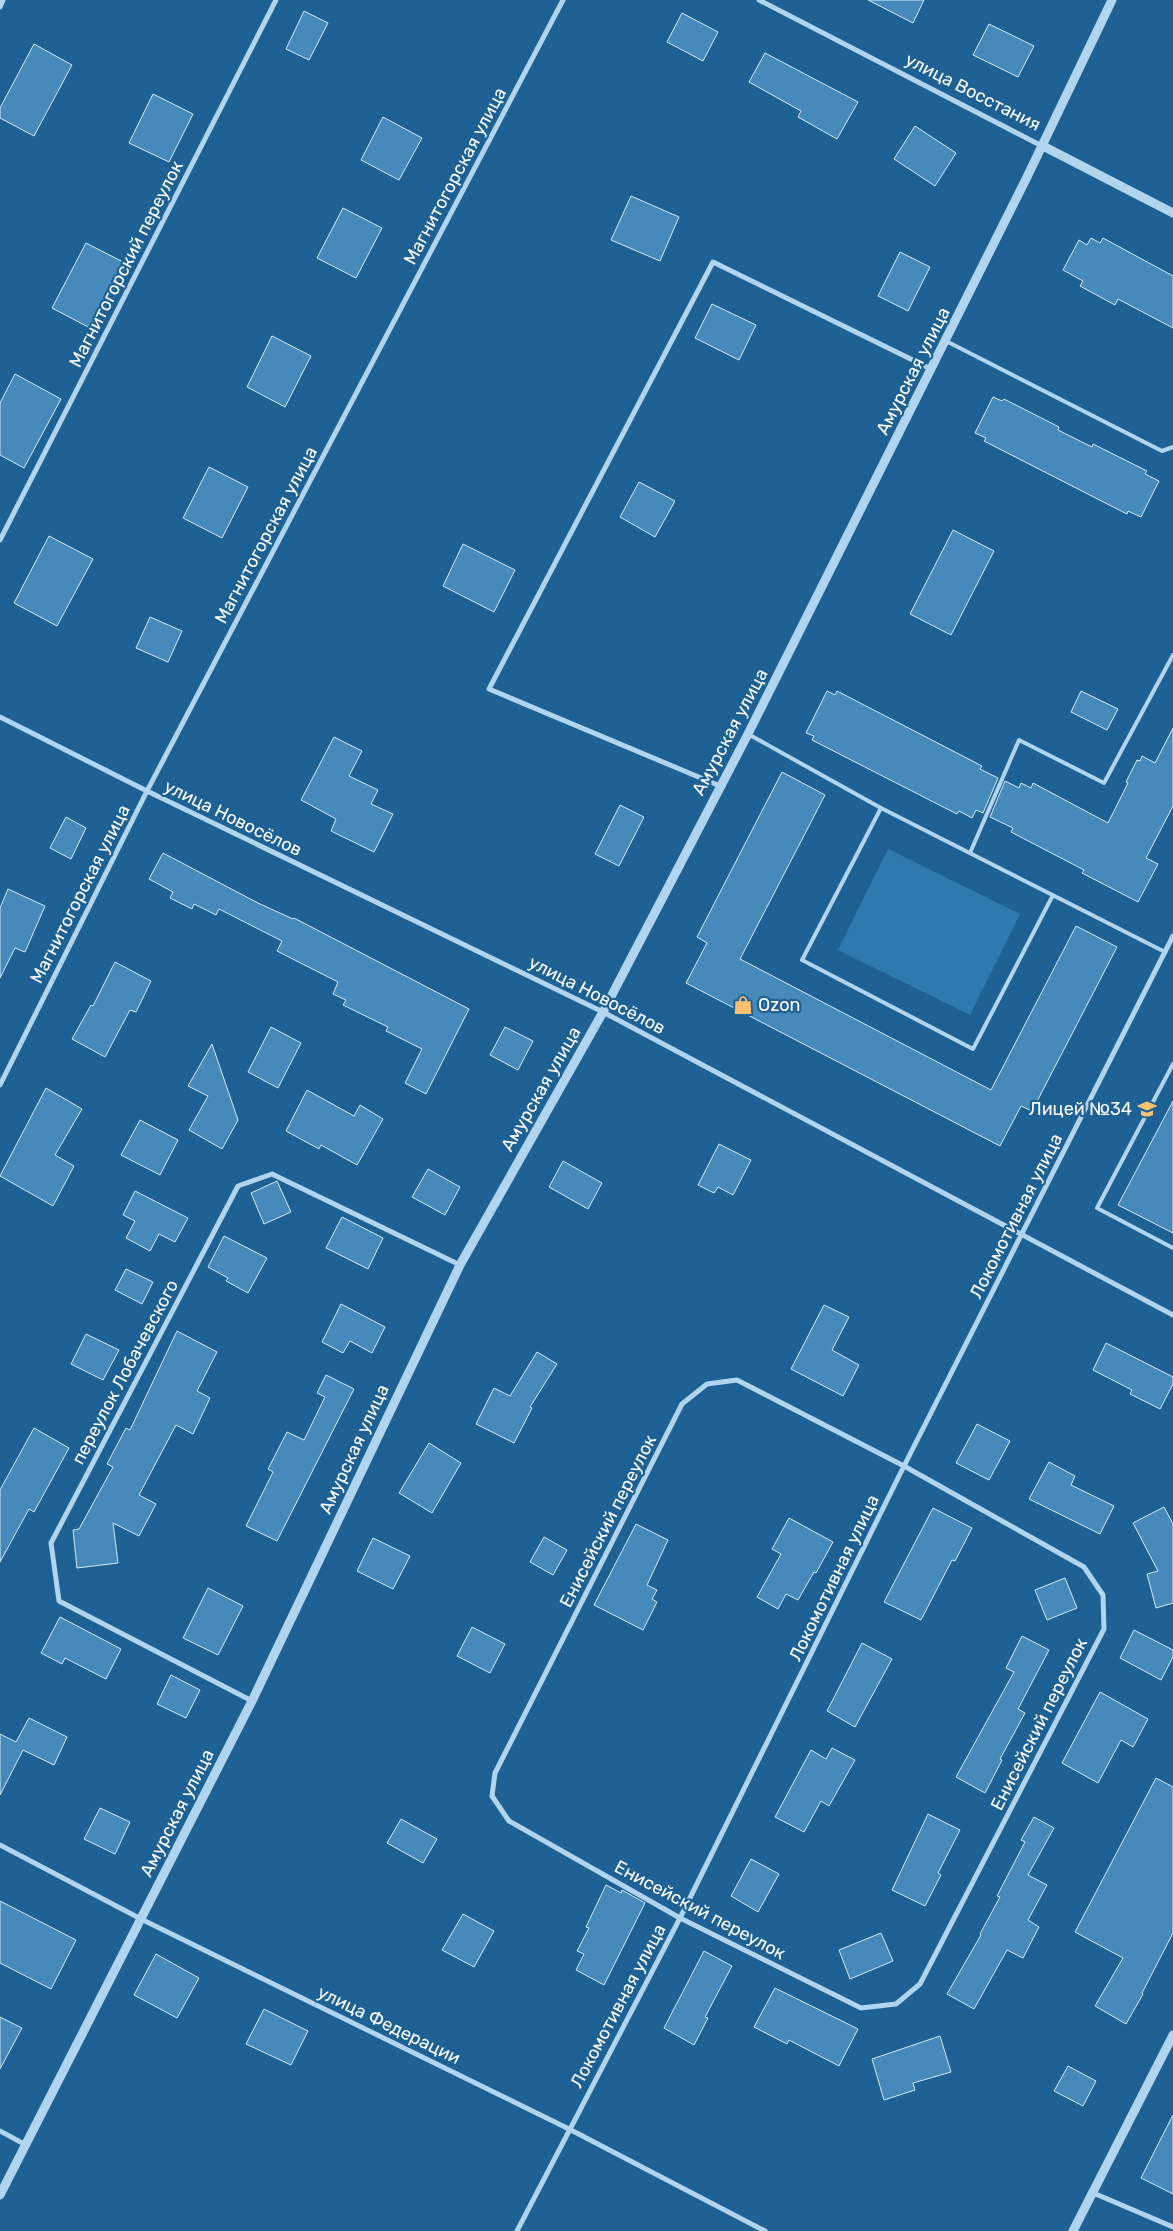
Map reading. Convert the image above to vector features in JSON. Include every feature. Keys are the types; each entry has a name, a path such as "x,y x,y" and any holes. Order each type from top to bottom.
{"street":[{"path":"0,6 3,0"},
{"name":"Магнитогорский переулок","path":"0,540 276,0"},
{"name":"Магнитогорская улица","path":"0,1085 147,791 563,0"},
{"name":"улица Восстания","path":"759,0 1173,213"},
{"name":"Амурская улица","path":"0,2195 252,1701 460,1265 603,1012 748,734 1043,146 1112,0"},
{"path":"720,786 489,689 713,262 932,369"},
{"name":"улица Новосёлов","path":"0,717 147,791 603,1012 1021,1236 1173,1315"},
{"name":"Локомотивная улица","path":"517,2231 680,1918 904,1466 1173,936"},
{"name":"переулок Лобачевского","path":"252,1701 59,1601 51,1543 238,1186 272,1174 460,1265"},
{"name":"Енисейский переулок","path":"737,1380 904,1466 1084,1567 1103,1595 1104,1629 920,1984 896,2004 861,2008 680,1918 509,1821 492,1796 495,1772 682,1404 707,1384 737,1380"},
{"name":"улица Федерации","path":"0,1845 141,1919 569,2129 765,2231"},
{"path":"1073,2231 1173,2035"},
{"path":"0,2131 26,2144"},
{"path":"1092,2192 1173,2227"}],"lane":[{"path":"946,341 1162,451 1173,447"},
{"path":"970,853 1019,740 1104,784 1173,655"},
{"path":"748,734 882,808 1165,952"},
{"path":"882,808 802,960 973,1049 1053,895"},
{"path":"1173,1064 1097,1208 1173,1248"}],"shaded area":[{"path":"888,849 1020,914 970,1015 838,950"}],"building":[{"path":"868,0 924,0 913,23"},
{"path":"304,11 328,23 309,60 286,49"},
{"path":"682,13 718,32 703,61 667,42"},
{"path":"989,24 1034,46 1018,77 973,55"},
{"path":"34,44 72,65 34,136 0,118 0,108"},
{"path":"765,53 858,102 837,139 798,117 801,111 749,82"},
{"path":"153,94 193,114 169,162 129,143"},
{"path":"383,117 422,138 399,180 361,160"},
{"path":"915,126 956,153 935,186 894,159"},
{"path":"631,196 679,217 660,261 611,240"},
{"path":"343,208 382,228 356,278 317,258"},
{"path":"1091,238 1100,243 1103,238 1173,276 1173,328 1118,299 1115,305 1080,286 1083,281 1063,270 1079,240 1087,245"},
{"path":"86,243 127,264 92,329 52,308"},
{"path":"900,252 930,267 908,311 878,296"},
{"path":"712,304 756,325 739,360 695,338"},
{"path":"272,336 311,356 285,407 247,387"},
{"path":"15,374 61,399 24,468 0,455 0,403"},
{"path":"993,397 1002,401 1004,399 1059,427 1058,430 1092,447 1093,444 1147,471 1145,474 1159,481 1141,517 1128,511 1127,514 984,441 986,438 975,433"},
{"path":"209,467 248,487 222,538 183,518"},
{"path":"639,482 675,501 655,537 620,517"},
{"path":"953,530 994,551 951,635 910,614"},
{"path":"49,536 93,559 57,626 14,603"},
{"path":"463,544 515,570 494,612 443,586"},
{"path":"150,617 182,631 168,662 136,648"},
{"path":"827,691 835,695 837,691 982,766 980,769 998,778 983,813 976,810 972,818 959,811 957,814 812,740 814,736 806,733"},
{"path":"1081,691 1118,709 1107,730 1071,712"},
{"path":"1173,728 1173,806 1146,858 1158,864 1138,902 1082,873 1084,870 1011,832 1013,828 990,817 1005,781 1019,788 1021,783 1031,788 1033,783 1108,823 1137,760 1140,761 1142,756 1155,763"},
{"path":"334,737 362,751 349,776 378,790 371,804 393,814 374,852 331,831 336,819 301,800"},
{"path":"782,772 825,795 740,959 991,1090 1076,926 1117,947 1032,1111 1021,1106 1000,1146 686,983 707,943 697,937"},
{"path":"620,805 644,817 619,866 595,854"},
{"path":"66,817 86,828 71,859 50,848"},
{"path":"163,853 258,903 294,918 469,1009 426,1094 405,1083 422,1049 386,1031 388,1027 343,1005 346,1000 333,994 338,982 277,951 282,941 219,909 216,915 194,904 192,909 170,898 173,892 149,879"},
{"path":"8,889 45,906 25,952 15,948 0,978 0,908"},
{"path":"115,962 151,981 136,1012 130,1010 105,1057 72,1039 91,1005 93,1006"},
{"path":"271,1027 301,1043 278,1088 248,1072"},
{"path":"505,1027 533,1041 518,1070 490,1055"},
{"path":"212,1044 238,1120 222,1149 189,1130 208,1096 188,1086"},
{"path":"46,1088 82,1109 55,1155 74,1166 53,1206 0,1176"},
{"path":"307,1090 354,1116 360,1105 383,1119 357,1165 321,1145 319,1149 286,1131"},
{"path":"1173,1101 1173,1233 1118,1205"},
{"path":"140,1120 178,1140 160,1175 121,1155"},
{"path":"719,1144 751,1160 733,1195 718,1187 714,1193 698,1185"},
{"path":"563,1161 602,1183 588,1209 549,1187"},
{"path":"428,1169 460,1187 445,1215 412,1197"},
{"path":"277,1181 291,1212 264,1224 251,1193"},
{"path":"135,1191 188,1218 175,1242 159,1234 150,1251 126,1238 135,1221 123,1215"},
{"path":"342,1217 383,1238 368,1269 326,1248"},
{"path":"224,1236 267,1258 248,1293 226,1281 228,1278 208,1267"},
{"path":"126,1269 153,1282 142,1304 115,1290"},
{"path":"341,1304 385,1327 372,1353 350,1341 343,1353 322,1342"},
{"path":"824,1305 849,1317 832,1350 859,1365 843,1396 791,1369"},
{"path":"177,1331 217,1352 197,1391 210,1398 193,1434 176,1425 139,1495 156,1504 139,1536 113,1523 118,1563 77,1568 73,1530 79,1529 113,1467 107,1464 126,1428 130,1430"},
{"path":"86,1334 119,1350 103,1380 71,1364"},
{"path":"1106,1343 1173,1377 1173,1384 1160,1409 1130,1394 1132,1390 1093,1370"},
{"path":"537,1352 557,1364 530,1407 532,1408 514,1443 476,1424 494,1388 510,1396"},
{"path":"326,1375 354,1389 277,1541 246,1526 273,1472 268,1469 287,1432 304,1440 325,1397 317,1393"},
{"path":"977,1424 1010,1441 989,1480 956,1463"},
{"path":"34,1428 69,1448 34,1512 29,1509 0,1562 0,1490"},
{"path":"429,1443 461,1463 432,1513 399,1493"},
{"path":"1049,1462 1075,1476 1071,1485 1114,1506 1100,1534 1029,1499"},
{"path":"1164,1507 1173,1524 1173,1603 1156,1608 1147,1574 1158,1571 1133,1523"},
{"path":"933,1508 972,1528 955,1561 952,1560 921,1620 884,1602"},
{"path":"789,1518 833,1542 798,1600 786,1594 778,1609 757,1597 781,1554 772,1549"},
{"path":"636,1524 668,1540 647,1585 657,1590 652,1599 657,1602 643,1630 594,1605"},
{"path":"544,1537 567,1550 553,1575 530,1562"},
{"path":"373,1538 410,1556 393,1589 357,1571"},
{"path":"1065,1578 1077,1608 1047,1620 1035,1590"},
{"path":"208,1588 243,1606 218,1655 183,1638"},
{"path":"60,1617 121,1649 106,1679 65,1658 62,1664 41,1653"},
{"path":"472,1627 505,1644 490,1673 457,1656"},
{"path":"1134,1630 1173,1650 1173,1657 1161,1680 1120,1658"},
{"path":"1022,1636 1049,1650 1018,1709 1025,1713 1000,1759 1002,1760 985,1793 956,1777 1014,1672 1006,1668"},
{"path":"862,1643 892,1659 855,1727 827,1711"},
{"path":"171,1675 200,1690 186,1718 157,1704"},
{"path":"1100,1692 1148,1719 1133,1747 1121,1740 1098,1783 1062,1763"},
{"path":"29,1718 67,1737 54,1765 23,1750 0,1795 0,1734 16,1742"},
{"path":"832,1748 855,1760 829,1806 821,1801 804,1832 775,1817 811,1750 826,1759"},
{"path":"1156,1778 1173,1787 1173,1933 1126,2024 1095,2006 1123,1958 1075,1932"},
{"path":"100,1808 130,1822 115,1854 84,1839"},
{"path":"928,1814 960,1830 938,1873 941,1875 925,1906 892,1890"},
{"path":"1034,1817 1054,1828 1028,1875 1047,1885 1028,1920 1039,1927 1023,1958 1007,1950 974,2009 947,1994 981,1935 1000,1897 997,1896 1025,1842 1021,1840"},
{"path":"401,1819 437,1839 423,1863 387,1843"},
{"path":"751,1859 779,1874 758,1912 731,1896"},
{"path":"606,1885 621,1893 622,1890 645,1903 604,1985 576,1970 584,1954 577,1951 589,1928 586,1927"},
{"path":"0,1901 76,1940 51,1989 0,1963"},
{"path":"463,1914 494,1931 474,1967 442,1950"},
{"path":"881,1933 893,1961 850,1979 839,1950"},
{"path":"704,1951 732,1966 705,2017 708,2018 694,2045 664,2028"},
{"path":"156,1954 199,1978 177,2018 134,1995"},
{"path":"775,1988 858,2029 839,2066 789,2040 787,2044 754,2027"},
{"path":"264,2009 308,2031 291,2065 246,2044"},
{"path":"0,2017 22,2028 0,2069"},
{"path":"940,2036 951,2072 913,2083 915,2090 884,2100 872,2059"},
{"path":"1068,2066 1096,2081 1083,2106 1054,2091"},
{"path":"1173,2115 1173,2194 1141,2178"}],"place":[{"name":"Ozon","path":"743,1005"},
{"name":"Лицей №34","path":"1147,1109"}]}
